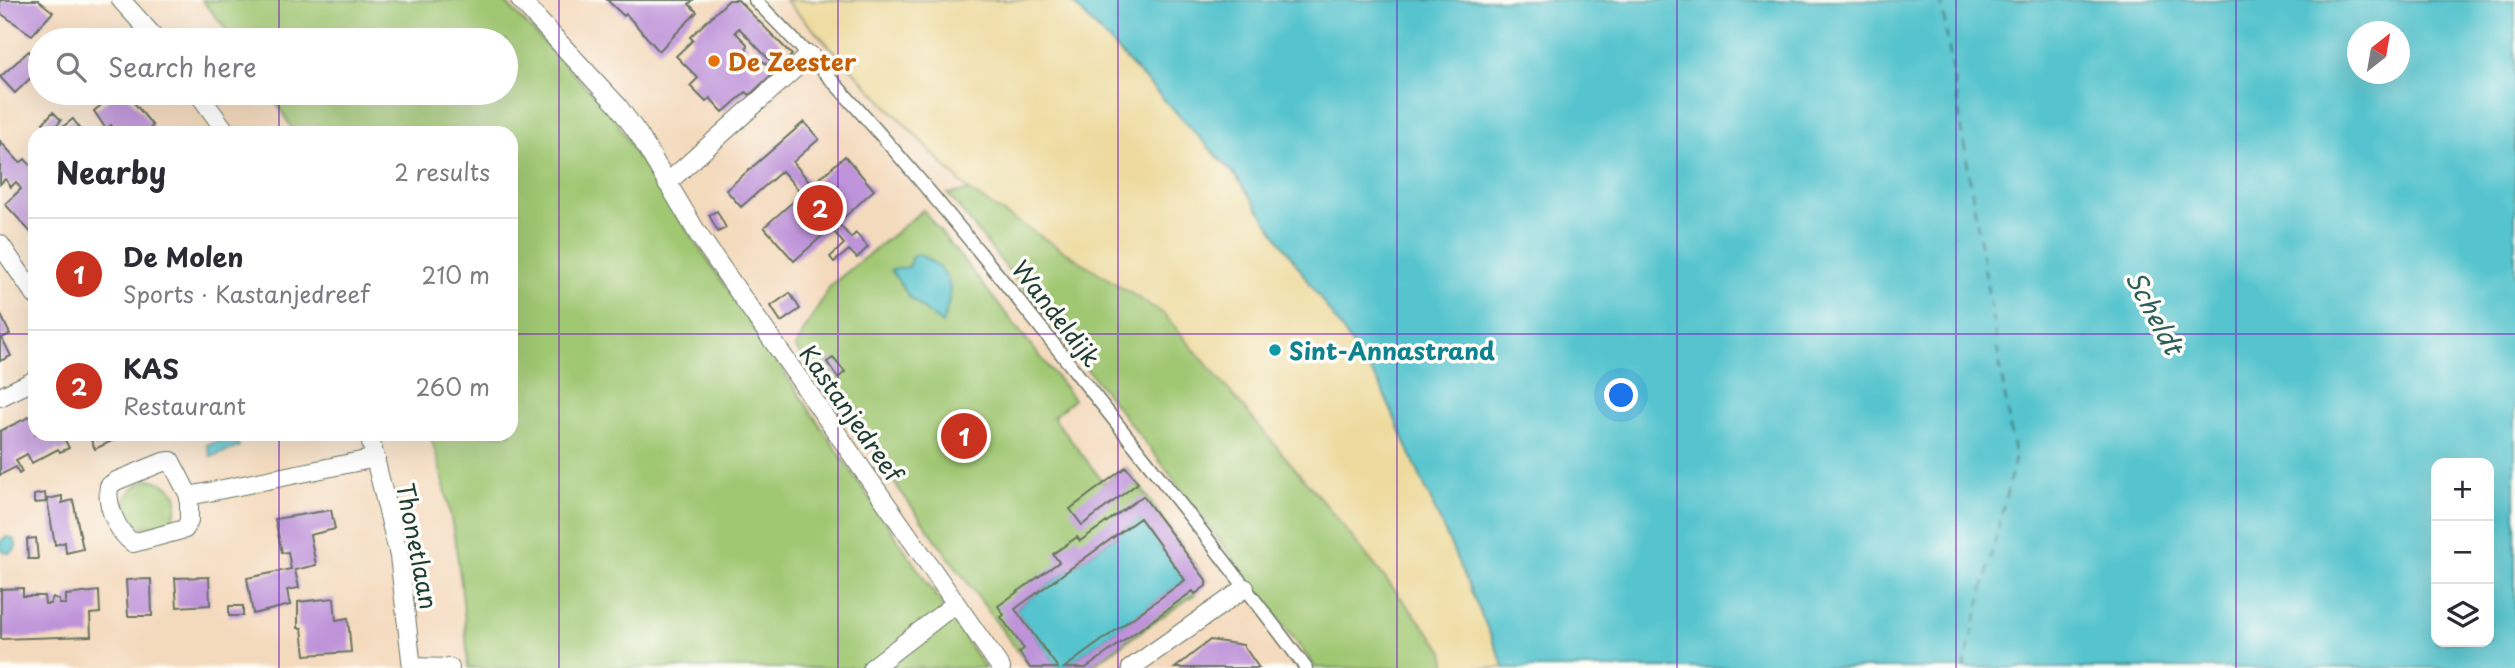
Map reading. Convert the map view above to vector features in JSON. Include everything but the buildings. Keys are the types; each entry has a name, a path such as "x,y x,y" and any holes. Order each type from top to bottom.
{"street":[{"path":"121,0 146,28"},
{"name":"Kastanjedreef","path":"520,0 618,106 698,234 1001,668"},
{"name":"Wandeldijk","path":"755,0 810,55 995,266 1306,668"},
{"path":"667,183 810,55"},
{"path":"207,105 222,126"},
{"path":"0,244 28,285"},
{"path":"0,397 28,383"},
{"name":"Thonetlaan","path":"371,441 399,556 412,667"},
{"path":"189,496 376,458"},
{"path":"171,461 189,496 189,521 185,530 133,543 124,537 108,494 110,485 116,481 171,461"},
{"path":"1132,668 1245,588"},
{"path":"872,668 955,604"},
{"path":"412,667 450,668"}],"green space":[{"path":"202,0 503,0 612,114 639,159 985,668 468,668 457,550 446,491 432,441 518,441 518,126 291,126 278,105 518,105 518,28 225,28"},
{"path":"969,191 1164,314 1322,500 1444,651 1447,668 1316,668 1159,460 948,194"},
{"path":"923,210 1074,399 1053,417 1104,483 1126,467 1207,582 1195,594 1088,668 1030,668 795,347 830,286"},
{"path":"150,479 171,489 175,493 177,505 171,520 143,527 132,522 122,510 132,490 139,483"}],"sand":[{"name":"Sint-Annastrand","path":"785,0 1070,0 1235,175 1380,385 1505,668 1447,668 1444,651 1322,500 1164,314 969,191"}],"water":[{"name":"Scheldt","path":"1070,0 2515,0 2515,668 1505,668 1380,385 1235,175"},
{"path":"918,254 939,268 949,283 949,301 942,324 910,298 891,270 909,267 911,258"},
{"path":"219,441 237,441 239,447 211,457 207,445"},
{"path":"1140,518 1185,580 1064,668 1058,668 1015,609"},
{"path":"5,537 11,537 16,545 14,551 5,553 0,548 0,542"}],"ferry route":[{"path":"1941,0 2015,459 1964,668"}],"place":[{"name":"De Zeester","path":"714,61"},
{"name":"KAS","path":"820,208"},
{"name":"Sint-Annastrand","path":"1275,350"},
{"name":"De Molen","path":"964,436"}]}
